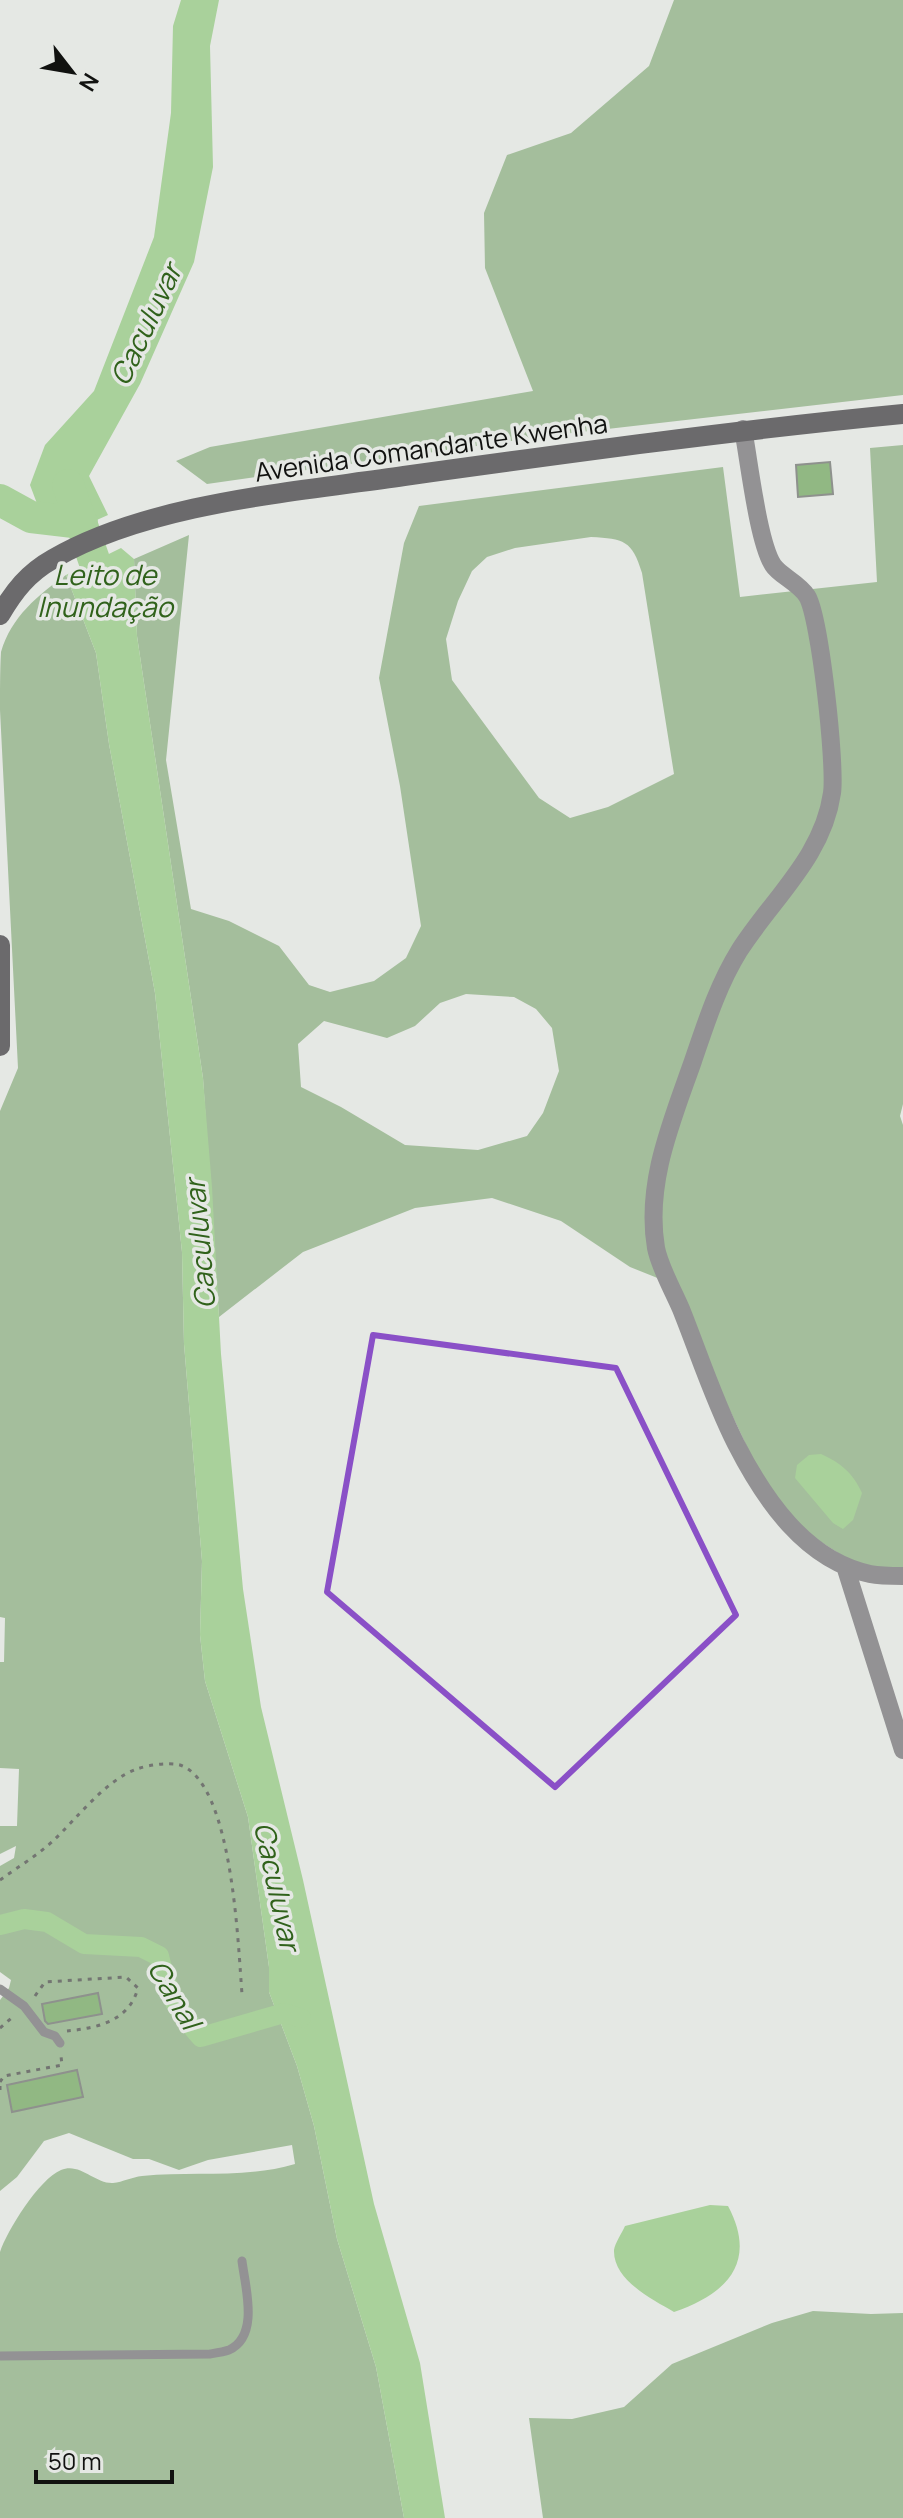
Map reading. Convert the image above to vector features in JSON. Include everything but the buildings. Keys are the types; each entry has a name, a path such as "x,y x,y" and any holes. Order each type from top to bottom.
{"main road":[{"name":"Avenida Comandante Kwenha","path":"0,615 21,581 53,558 118,530 176,512 743,429 903,414"},
{"path":"0,945 0,1046"}],"street":[{"path":"743,429 763,539 774,567 788,576 808,597 815,622 833,752 832,792 823,828 805,863 739,952 711,1008 660,1162 653,1202 656,1250 725,1422 754,1479 779,1515 814,1546 845,1566 871,1574 903,1576"},
{"path":"845,1566 903,1750"}],"lane":[{"path":"0,1989 24,2006 38,2026 55,2036 60,2043"},
{"path":"0,2356 210,2354 231,2349 243,2338 249,2317 242,2261"}],"path":[{"path":"0,1880 52,1842 83,1810 135,1769 180,1765 197,1778 215,1811 228,1853 242,1994"},
{"path":"0,2028 45,1982 126,1977 138,1988 134,2003 115,2019 97,2028 59,2032 62,2065 4,2076 0,2086"}],"highlighted area":[{"path":"373,1335 616,1368 736,1615 555,1787 327,1592"}],"shaded area":[{"path":"674,0 903,0 903,395 555,435 207,484 176,461 210,447 533,391 485,268 484,213 507,155 571,133 649,66"},
{"path":"903,445 903,1104 900,1116 903,1125 903,1576 871,1574 779,1515 670,1283 630,1267 561,1221 492,1198 415,1208 303,1252 219,1317 203,1078 137,636 134,559 189,535 166,760 191,909 229,921 279,946 309,985 330,992 374,981 406,958 421,926 400,786 379,678 404,543 419,506 723,467 740,597 877,582 870,448","holes":["591,537 625,543 634,554 642,573 674,774 608,807 570,818 539,798 452,680 446,639 472,571 487,557 515,548","466,994 514,997 536,1009 552,1028 559,1071 543,1113 527,1136 478,1150 405,1145 301,1087 298,1044 324,1021 387,1038 415,1026 440,1003"]},
{"path":"66,575 96,653 109,744 155,993 182,1252 184,1344 202,1561 200,1635 205,1681 248,1817 269,1967 269,1992 297,2066 314,2126 337,2239 376,2367 404,2518 0,2518 0,2252 34,2194 52,2175 68,2168 113,2183 142,2176 257,2172 295,2164 292,2145 208,2160 179,2170 149,2159 133,2159 69,2133 44,2141 17,2177 0,2191 0,2000 11,1980 0,1972 0,1866 14,1858 16,1846 0,1854 0,1826 17,1826 19,1769 0,1768 0,1662 4,1662 5,1618 0,1617 0,1111 18,1068 0,710 1,652 19,618 36,599"},
{"path":"813,2311 903,2313 903,2518 543,2518 529,2418 572,2419 624,2407 672,2364 772,2323"}],"water":[{"path":"181,0 219,0 210,46 213,167 194,262 140,384 89,476 108,515 63,535 47,530 30,485 45,445 94,391 154,237 171,113 173,26"},
{"name":"Leito de Inundação","path":"121,548 134,559 137,636 203,1078 221,1354 243,1589 261,1707 303,1880 374,2204 420,2363 445,2518 404,2518 376,2367 337,2239 314,2126 297,2066 269,1992 269,1967 248,1817 205,1681 200,1635 202,1561 184,1344 182,1252 155,993 109,744 96,653 66,575"},
{"path":"821,1454 846,1469 862,1493 853,1520 843,1529 833,1523 795,1478 797,1465 809,1455"},
{"path":"710,2205 728,2206 740,2244 738,2259 732,2273 709,2296 674,2312 645,2295 627,2279 615,2261 615,2247 625,2226"}],"waterway":[{"name":"Caculuvar","path":"68,485 108,600"},
{"path":"0,500 31,517 82,523"},
{"name":"Canal","path":"0,1925 24,1919 47,1922 84,1944 141,1947 159,1956 174,2000 201,2037 284,2013 301,2018"}]}
